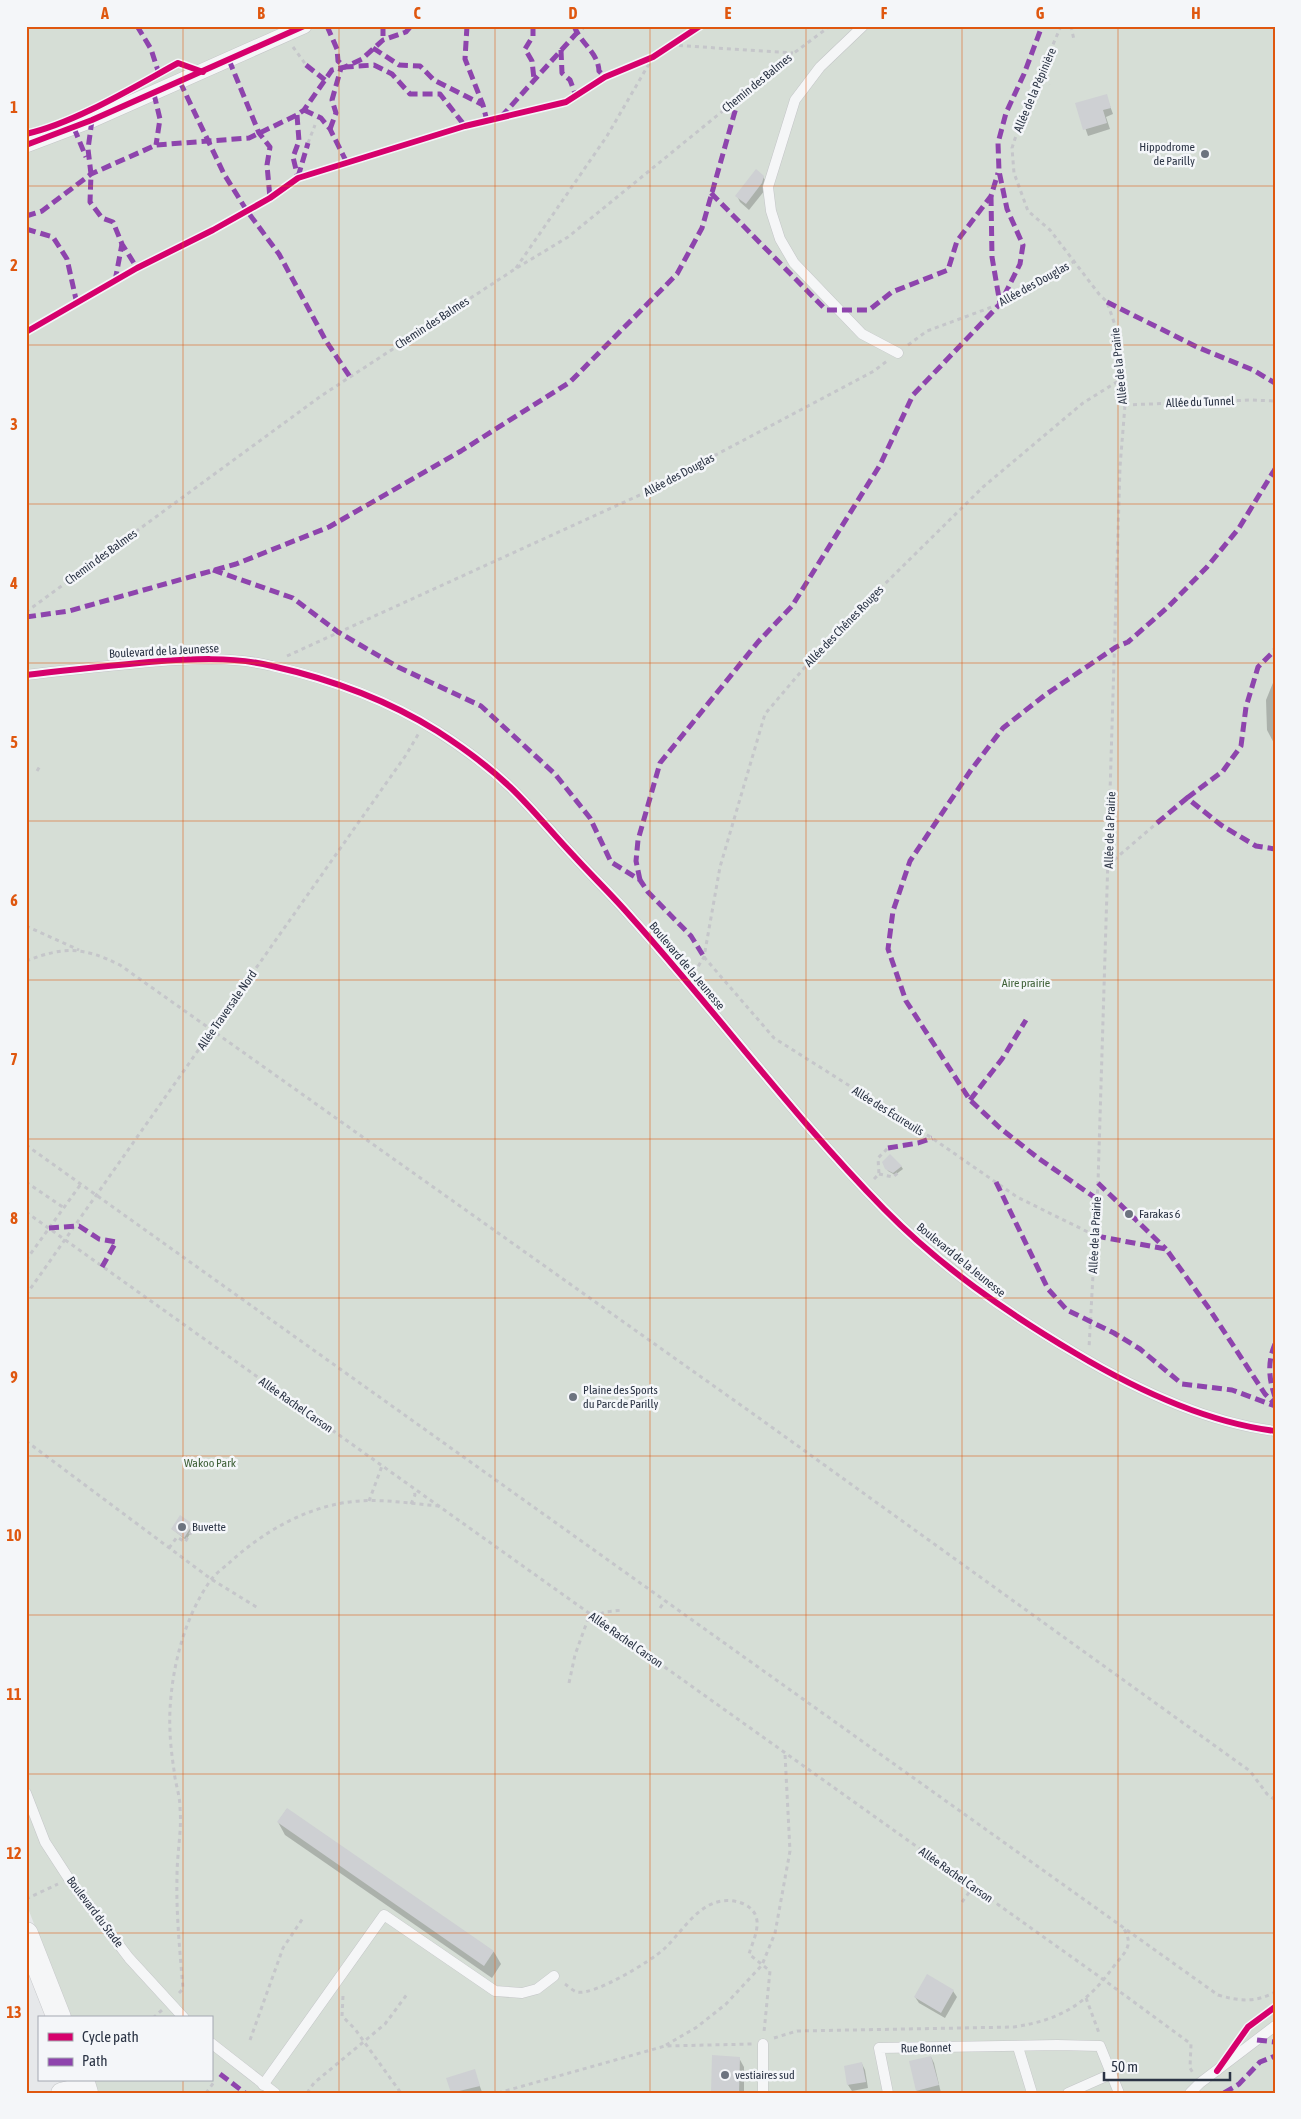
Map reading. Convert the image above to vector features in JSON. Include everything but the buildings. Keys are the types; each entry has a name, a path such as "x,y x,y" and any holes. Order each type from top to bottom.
{"street":[{"path":"26,145 110,113 304,26"},
{"path":"26,1934 58,2016"}],"lane":[{"path":"863,26 820,67 795,100 768,187 771,210 780,238 794,263 862,334 898,353"},
{"name":"Boulevard de la Jeunesse","path":"26,675 90,667 223,659 269,665 354,690 388,703 424,724 476,758 510,787 631,917 823,1143 864,1188 918,1242 978,1291 1031,1327 1088,1361 1162,1398 1236,1424 1275,1431"},
{"name":"Boulevard du Stade","path":"27,1796 30,1812 45,1842 69,1879 129,1958 182,2016"},
{"path":"263,2084 384,1915 495,1991 522,1993 537,1988 554,1976"},
{"path":"1190,2093 1200,2083 1275,2026"},
{"path":"212,2044 275,2093"},
{"path":"763,2044 763,2093"},
{"path":"1032,2093 1018,2047 1057,2044 1100,2046 1120,2093"},
{"name":"Rue Bonnet","path":"888,2093 879,2048 1018,2047"},
{"path":"1068,2093 1111,2074"}],"path":[{"path":"1071,26 1074,40"},
{"path":"284,34 306,65"},
{"path":"671,45 794,53"},
{"path":"515,269 607,136 653,57"},
{"path":"1042,70 1049,85"},
{"path":"308,143 315,125"},
{"path":"37,771 40,766"},
{"path":"1108,865 1157,823"},
{"path":"26,926 79,950 100,956 120,965 783,1435 1250,1771 1267,1794 1275,1800"},
{"path":"26,961 62,950 79,950"},
{"path":"26,1146 1218,1995 1236,2001 1255,2001 1275,1992"},
{"path":"879,1174 878,1158 888,1148"},
{"path":"879,1174 894,1177 898,1173"},
{"path":"864,1188 879,1174"},
{"path":"26,1182 64,1208"},
{"path":"26,1260 81,1184"},
{"path":"26,1441 211,1579 258,1608"},
{"path":"369,1501 382,1466"},
{"path":"410,1504 415,1495 414,1489"},
{"path":"169,2003 183,1989 177,1892 180,1808 170,1732 170,1709 182,1641 190,1620 211,1579 265,1535 295,1518 327,1506 369,1501 441,1506"},
{"path":"169,1548 177,1537 185,1542 195,1526"},
{"path":"660,1608 665,1601"},
{"path":"569,1683 575,1655 588,1619 605,1612 624,1610"},
{"path":"665,2046 697,2027 726,2004 762,1965 775,1933 790,1851 785,1753"},
{"path":"26,1899 69,1879"},
{"path":"962,1902 973,1887"},
{"path":"554,1976 576,1992 587,1992 628,1974 663,1950 698,1913 714,1903 730,1900 743,1903 752,1910 757,1920 749,1954 770,1971 763,2044"},
{"path":"250,2040 283,1948 303,1918"},
{"path":"498,2093 665,2046 763,2044 779,2036 797,2031 1014,2027 1043,2022 1072,2008 1086,1998 1104,1980 1128,1947 1128,1936 1124,1928"},
{"path":"344,1971 342,2016 364,2042 401,2093"},
{"path":"307,2093 314,2083 385,2024 408,1993"},
{"path":"1086,1998 1098,2029 1100,2046"},
{"path":"206,2093 214,2082"}],"green space":[{"path":"26,26 1275,26 1275,2093 98,2093 94,2082 212,2082 212,2016 69,2016 26,1903"}],"marked path":[{"path":"137,26 151,49 160,77"},
{"path":"327,26 337,49 338,61 345,67 374,65 392,74 410,94 440,94 465,126"},
{"path":"383,26 383,40"},
{"path":"26,216 42,211 91,174 156,145 249,138 297,115 304,110 332,70 345,67 362,59 383,40 406,32 411,26"},
{"path":"467,26 465,59 483,105 487,121"},
{"path":"533,26 533,36 525,49 532,61 534,79"},
{"path":"574,26 596,58 599,71 605,77"},
{"path":"501,117 583,26"},
{"path":"640,880 636,861 638,840 660,763 758,642 792,606 880,465 913,395 1000,304 1020,264 1023,245 1007,209 999,171 998,143 1006,113 1024,74 1042,26"},
{"path":"373,48 399,65 420,66 434,80 483,105"},
{"path":"561,50 562,73 570,80 576,96"},
{"path":"229,60 259,133 270,147 267,165 270,198"},
{"path":"306,65 325,80"},
{"path":"330,129 336,113 332,100 341,68"},
{"path":"180,82 224,174 247,211 279,254 326,341 350,377"},
{"path":"154,94 160,119 156,145"},
{"path":"26,617 69,611 236,564 329,527 461,451 570,382 677,274 702,228 739,97"},
{"path":"304,110 321,118 330,129 347,163"},
{"path":"297,115 299,141 293,157 298,178"},
{"path":"92,120 88,149 91,174 90,202 102,218 113,222 122,244 137,268"},
{"path":"74,128 86,157"},
{"path":"298,177 308,143"},
{"path":"711,193 826,310 869,310 892,292 948,270 957,241 991,196 998,173"},
{"path":"991,196 992,257 1000,304"},
{"path":"26,229 53,237 67,259 77,304"},
{"path":"115,281 122,244"},
{"path":"1107,302 1197,347 1253,370 1275,383"},
{"path":"1097,1199 1038,1158 1000,1128 970,1100 906,1001 888,949 893,911 910,861 971,770 1003,728 1045,695 1116,647 1128,642 1168,607 1207,567 1239,528 1275,469"},
{"path":"213,570 293,598 338,632 398,667 481,706 555,774 590,818 611,862 640,880 648,892 691,936 704,957"},
{"path":"1187,798 1223,771 1241,746 1246,707 1258,667 1275,650"},
{"path":"1157,823 1187,798 1221,825 1256,846 1275,849"},
{"path":"970,1100 1002,1059 1026,1020"},
{"path":"888,1148 918,1143 932,1138"},
{"path":"996,1182 1048,1289 1067,1310 1114,1333 1140,1349 1182,1384 1232,1390 1275,1406"},
{"path":"1098,1183 1166,1249"},
{"path":"49,1228 79,1226 99,1239 116,1242 102,1267"},
{"path":"1096,1236 1166,1249 1208,1307 1265,1394 1275,1404"},
{"path":"1275,1344 1272,1351 1270,1371 1275,1397"},
{"path":"1257,2040 1275,2042"},
{"path":"1224,2093 1239,2084 1260,2062 1275,2056"},
{"path":"220,2074 245,2093"}],"cycle path":[{"path":"26,145 92,120 304,26"},
{"path":"26,332 137,268 213,230 270,198 298,178 465,126 566,102 605,77 653,57 700,26"},
{"path":"26,134 45,129 84,113 178,63 203,72"},
{"path":"26,675 195,659 257,663 294,671 357,691 398,709 437,731 484,764 526,803 663,953 851,1174 884,1209 928,1250 999,1305 1075,1353 1122,1379 1196,1412 1248,1427 1275,1431"},
{"path":"1217,2071 1248,2027 1275,2007"}],"place":[{"name":"Hippodrome de Parilly","path":"1205,154"},
{"name":"Farakas 6","path":"1129,1214"},
{"name":"Plaine des Sports du Parc de Parilly","path":"573,1397"},
{"name":"Buvette","path":"182,1527"},
{"name":"vestiaires sud","path":"725,2075"}],"park label":[{"name":"Aire prairie","path":"1026,983"},
{"name":"Wakoo Park","path":"210,1463"}]}
